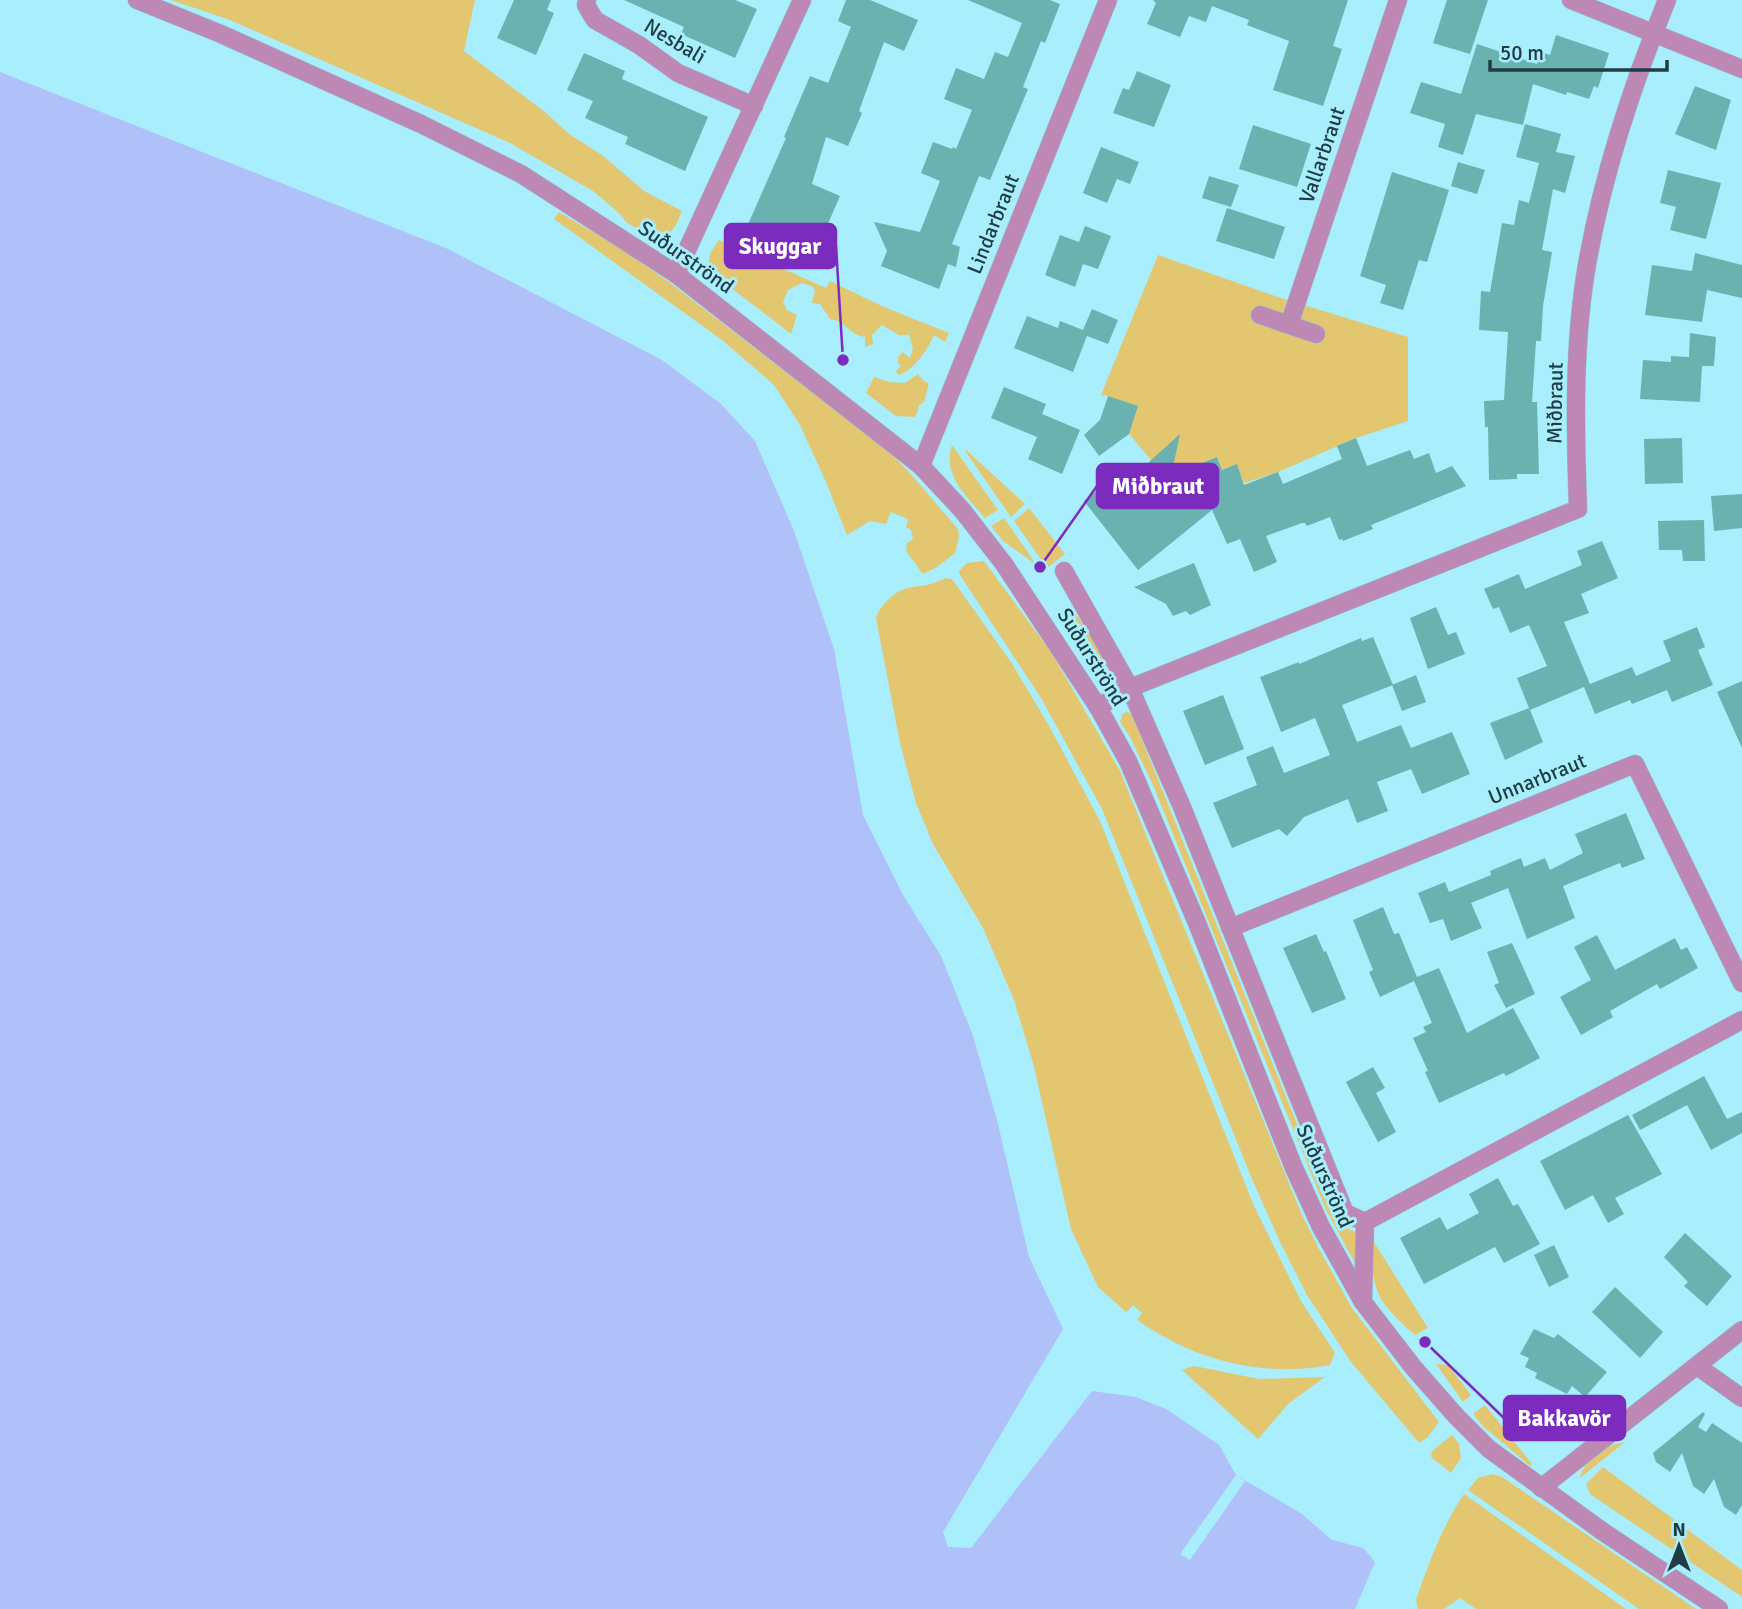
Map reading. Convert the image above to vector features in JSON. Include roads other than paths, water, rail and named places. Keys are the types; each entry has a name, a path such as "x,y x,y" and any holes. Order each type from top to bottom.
{"street":[{"name":"Suðurströnd","path":"137,0 221,34 361,97 521,174 677,274 921,466 962,510 1004,564 1098,707 1128,761 1197,923 1299,1180 1321,1227 1363,1302 1400,1352 1489,1449 1541,1488 1719,1609"},
{"name":"Nesbali","path":"587,0 586,5 596,20 639,45 678,73 754,106"},
{"path":"677,274 802,0"},
{"name":"Lindarbraut","path":"921,466 1108,0"},
{"name":"Vallarbraut","path":"1289,325 1398,0"},
{"path":"1571,0 1742,69"},
{"name":"Miðbraut","path":"1098,707 1130,688 1578,509 1575,413 1587,261 1606,177 1667,0"},
{"path":"1259,315 1316,334"},
{"path":"1064,571 1130,688 1182,807 1345,1213 1365,1222"},
{"name":"Unnarbraut","path":"1230,928 1635,764 1742,983"},
{"path":"1365,1222 1742,1020"},
{"path":"1363,1302 1365,1222"},
{"path":"1541,1488 1742,1330"},
{"path":"1697,1366 1742,1398"}],"water":[{"path":"0,72 448,249 662,360 721,404 755,441 794,531 834,649 863,815 903,895 941,956 973,1036 997,1120 1029,1257 1063,1329 943,1532 948,1547 971,1548 1092,1391 1136,1397 1168,1410 1219,1445 1236,1475 1302,1514 1332,1540 1363,1548 1375,1562 1355,1609 0,1609"}],"place":[{"name":"Skuggar","path":"843,360"},
{"name":"Miðbraut","path":"1040,567"},
{"name":"Bakkavör","path":"1425,1342"}]}
